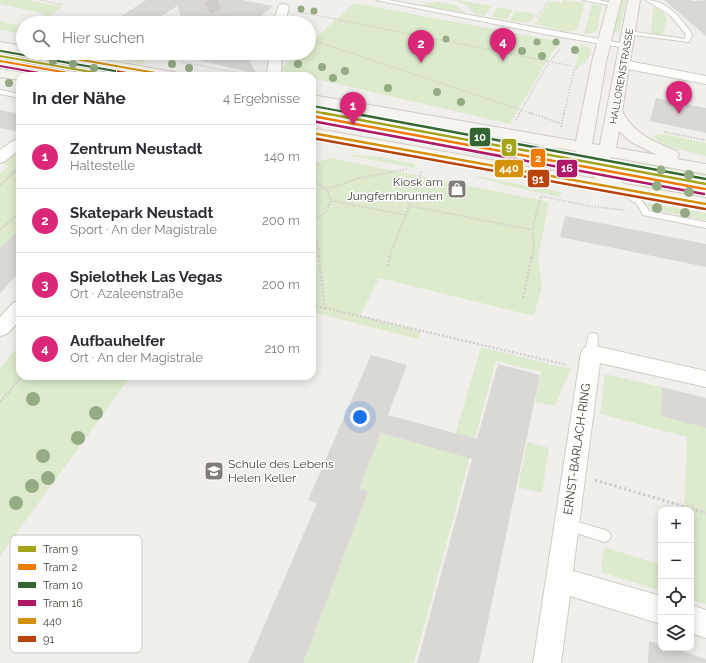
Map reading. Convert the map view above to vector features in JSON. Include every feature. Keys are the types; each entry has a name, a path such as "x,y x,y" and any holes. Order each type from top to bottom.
{"main road":[{"name":"HALLORENSTRASSE","path":"607,152 634,0"},
{"name":"HALLORENSTRASSE","path":"583,148 604,43 615,2"},
{"path":"0,46 16,49"},
{"path":"82,60 150,72"},
{"path":"0,73 16,75"},
{"path":"316,101 706,169"},
{"path":"614,110 618,120 625,129 640,140 674,156 706,166"},
{"path":"316,134 580,172 619,189 706,204"},
{"path":"580,172 584,155 583,148"},
{"path":"580,172 601,161 607,152"},
{"path":"580,172 619,189"}],"street":[{"path":"280,16 282,8"},
{"path":"274,72 275,60"},
{"path":"623,64 706,80"},
{"path":"0,142 16,145"},
{"path":"0,158 16,146"},
{"path":"0,330 16,312"},
{"path":"591,354 706,379"},
{"name":"ERNST-BARLACH-RING","path":"547,663 591,354"},
{"path":"559,580 658,609"},
{"path":"694,620 706,624"}],"lane":[{"path":"379,0 604,43 627,40 687,41 689,34 682,23 662,5 648,0"},
{"path":"586,0 615,2"},
{"path":"0,56 16,59"},
{"path":"23,60 91,72"},
{"path":"0,61 60,72"},
{"path":"0,92 16,95"},
{"path":"316,112 523,150 564,144"},
{"path":"316,112 523,150"},
{"path":"316,119 449,142 467,150 580,172"},
{"path":"619,189 640,202 646,213 706,225"},
{"path":"567,525 605,536"}],"path":[{"path":"40,0 63,5"},
{"path":"536,19 549,0"},
{"path":"282,8 572,66"},
{"path":"316,41 562,124"},
{"path":"514,122 550,62 565,45"},
{"path":"175,60 234,72"},
{"path":"663,131 706,140"},
{"path":"327,188 360,178 407,169"},
{"path":"0,185 15,171"},
{"path":"388,266 393,247 407,215 420,179 421,171"},
{"path":"316,182 327,188 331,194 332,201 330,208 316,219"},
{"path":"523,298 534,247 532,230 541,196 589,206 646,213"},
{"path":"332,201 407,215"},
{"path":"410,206 532,230"},
{"path":"0,230 16,216"},
{"path":"316,241 318,245 325,308"},
{"path":"316,306 591,354"},
{"path":"0,402 19,380"},
{"path":"574,474 706,513"}],"green space":[{"path":"0,0 29,0 63,7 48,16 42,16 45,14 0,4"},
{"path":"453,0 492,6 485,16 475,14 466,5"},
{"path":"563,0 585,2 577,30 567,32 535,24 550,1 562,3"},
{"path":"620,0 626,0 619,33 614,32"},
{"path":"436,2 456,5 466,13 421,5"},
{"path":"354,3 562,42 553,51 510,124 316,79 316,72 288,72 280,70 291,60 316,60 316,38"},
{"path":"592,4 602,6 597,30 592,33 584,34"},
{"path":"653,6 663,12 667,18 662,36 651,34"},
{"path":"498,7 513,10 506,20 491,17"},
{"path":"515,11 536,14 529,23 509,21"},
{"path":"0,21 16,25 16,33 0,30"},
{"path":"581,44 588,47 591,51 585,63 574,69"},
{"path":"0,49 16,52 16,57 0,54"},
{"path":"34,60 62,60 129,72 103,72"},
{"path":"123,60 144,60 144,64"},
{"path":"0,64 46,72 22,72 0,68"},
{"path":"664,134 706,143 706,156 663,145 652,136"},
{"path":"16,155 16,233 0,248 0,174 9,166 0,163 8,157"},
{"path":"346,155 374,156 416,164 414,168"},
{"path":"331,158 549,202 538,257 542,286 534,316 379,278 360,316 421,331 418,339 316,313 316,162"},
{"path":"621,162 635,162 706,175 706,198 660,191 638,184 618,173 617,167"},
{"path":"472,175 561,193 560,197 549,195 505,185"},
{"path":"647,203 706,213 706,220 650,209"},
{"path":"481,347 571,369 555,406 535,402 541,372 496,361 414,663 303,663 368,492 359,489 381,433 450,452"},
{"path":"16,350 16,380 128,380 15,535 10,535 10,542 0,556 0,368"},
{"path":"605,374 662,387 661,416 706,428 706,604 694,601 694,507 684,507 687,437 600,414"},
{"path":"527,442 549,448 542,493 518,487"},
{"path":"604,547 658,564 658,590 601,572"}],"building":[{"path":"146,0 242,0 273,6 261,16 181,16 177,6 162,16 122,16"},
{"path":"664,0 706,0 706,36"},
{"path":"249,60 256,72 249,72 202,61"},
{"path":"656,98 706,108 706,133 650,121"},
{"path":"0,110 16,113 16,131 0,128"},
{"path":"565,216 706,244 706,267 560,237"},
{"path":"16,233 16,276 0,293 0,248"},
{"path":"371,355 407,365 388,415 477,439 498,364 540,375 479,663 417,663 472,459 381,433 359,489 368,492 303,663 248,663 317,503 308,500"},
{"path":"662,387 706,398 706,428 661,416"},
{"path":"649,641 658,644 658,651 681,651 706,659 706,663 648,663"}],"tunnel":[{"path":"210,0 218,16"}],"tram line":[{"name":"10","path":"1,51 16,54"},
{"name":"9","path":"0,56 16,59"},
{"name":"9","path":"23,60 91,72"},
{"name":"10","path":"52,60 115,71"},
{"name":"2","path":"0,61 62,72"},
{"name":"16","path":"0,66 34,72"},
{"name":"10","path":"316,107 706,179"},
{"name":"9","path":"316,112 706,184"},
{"name":"2","path":"316,117 705,189"},
{"name":"16","path":"316,122 704,194"}],"transit line":[{"name":"91","path":"52,60 121,72"},
{"name":"440","path":"82,60 150,72"},
{"name":"440","path":"316,134 706,204"},
{"name":"91","path":"316,139 705,209"}],"place":[{"name":"Aufbauhelfer","path":"503,61"},
{"name":"Skatepark Neustadt","path":"421,63"},
{"name":"Spielothek Las Vegas","path":"679,114"},
{"name":"Zentrum Neustadt","path":"353,125"},
{"name":"Kiosk am Jungfernbrunnen","path":"457,189"},
{"name":"Schule des Lebens Helen Keller","path":"214,471"}]}
